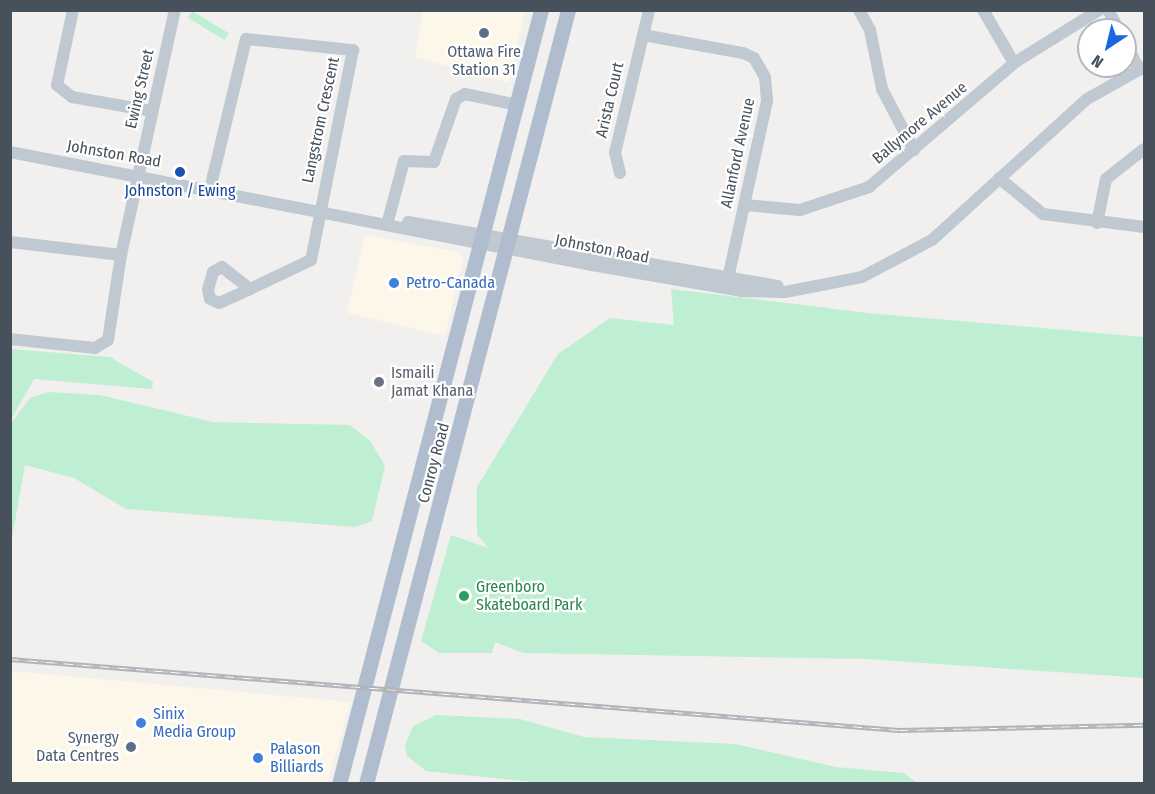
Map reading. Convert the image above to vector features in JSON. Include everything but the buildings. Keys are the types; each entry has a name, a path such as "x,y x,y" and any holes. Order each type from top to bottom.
{"main road":[{"name":"Conroy Road","path":"339,783 484,237 541,10"},
{"name":"Conroy Road","path":"366,783 511,243 568,10"},
{"path":"529,60 555,65"}],"street":[{"path":"73,10 57,85 72,97 151,111"},
{"name":"Ewing Street","path":"10,339 94,348 108,340 136,175 175,10"},
{"path":"643,35 649,10"},
{"path":"859,10 870,30 882,89 914,150"},
{"path":"983,10 1014,63"},
{"name":"Ballymore Avenue","path":"744,205 800,210 838,202 869,187 1014,63 1099,10"},
{"name":"Arista Court","path":"620,173 615,153 643,35"},
{"name":"Allanford Avenue","path":"643,35 743,53 761,66 767,101 727,283"},
{"name":"Langstrom Crescent","path":"210,189 246,39 347,46 353,57 318,210"},
{"name":"Johnston Road","path":"10,152 727,283 812,288 862,277 932,240 1087,99 1142,68"},
{"path":"388,221 404,161 434,162 456,99 465,94 518,105"},
{"path":"1097,223 1106,179 1144,149"},
{"path":"999,178 1043,214 1097,223 1144,227"},
{"path":"250,289 310,260 318,210"},
{"path":"10,242 121,255"}],"shaded area":[{"path":"423,11 525,11 509,83 415,57"},
{"path":"365,235 459,252 463,258 445,336 347,313"},
{"path":"10,671 351,702 327,783 11,783"}],"green space":[{"path":"192,11 229,33 225,40 188,18"},
{"path":"671,289 868,313 1144,337 1144,678 866,659 523,653 495,642 492,653 439,653 421,641 451,535 488,548 477,534 477,487 558,354 610,318 674,325"},
{"path":"11,349 110,357 153,382 152,389 34,379 11,420"},
{"path":"48,392 100,395 213,422 350,425 371,442 385,466 372,521 355,527 126,509 74,478 25,465 11,544 11,423 30,398"},
{"path":"436,715 520,719 584,737 735,744 836,767 904,773 917,783 552,784 426,771 407,756 405,745 413,726"}],"railway":[{"path":"10,659 899,730 1144,725"}],"place":[{"name":"Ottawa Fire Station 31","path":"484,33"},
{"name":"Johnston / Ewing","path":"180,172"},
{"name":"Petro-Canada","path":"394,283"},
{"name":"Ismaili Jamat Khana","path":"379,382"},
{"name":"Greenboro Skateboard Park","path":"464,596"},
{"name":"Sinix Media Group","path":"141,723"},
{"name":"Synergy Data Centres","path":"131,747"},
{"name":"Palason Billiards","path":"258,758"}]}
